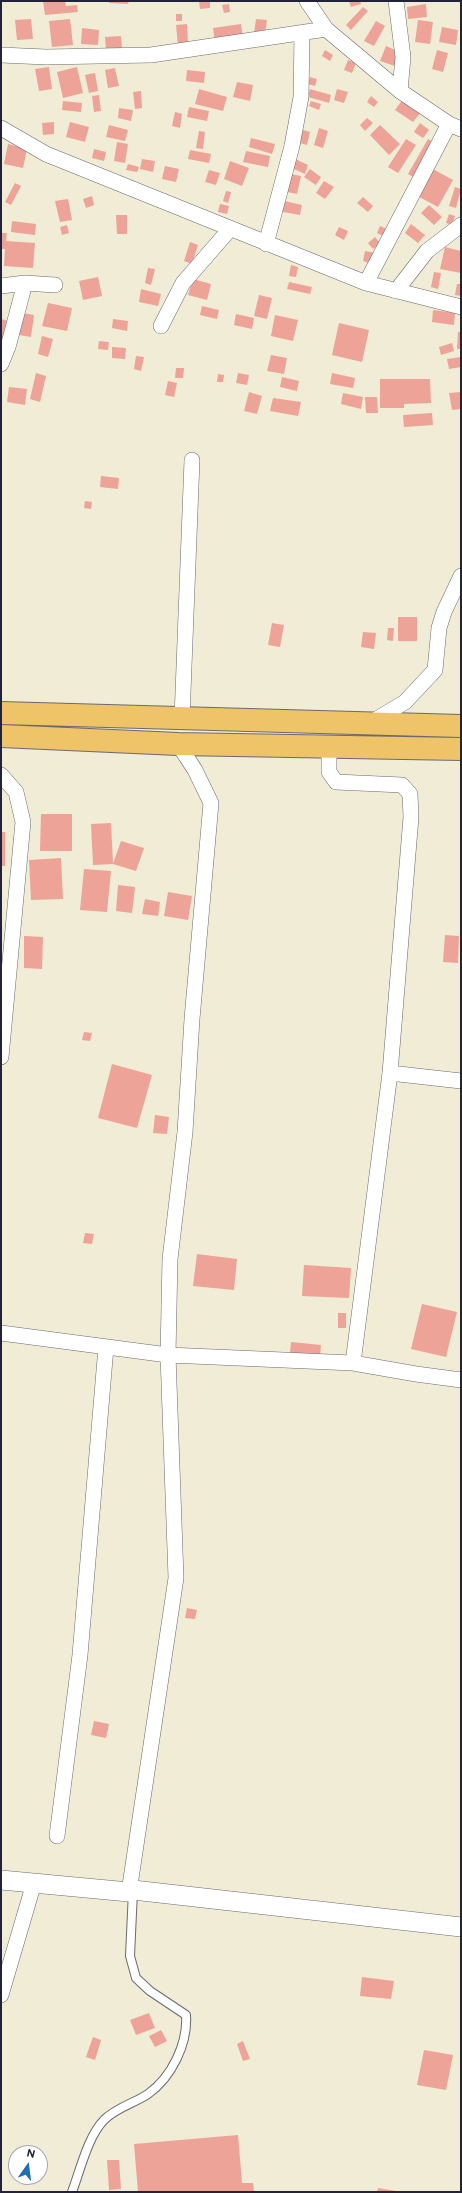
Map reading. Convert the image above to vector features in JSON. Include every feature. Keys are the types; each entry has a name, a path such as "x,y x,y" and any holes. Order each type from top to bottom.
{"main road":[{"path":"1,713 461,726"},
{"path":"1,736 178,744 329,745 461,749"}],"street":[{"path":"307,1 326,29 400,91 455,126 366,283"},
{"path":"396,1 403,57 400,91"},
{"path":"1,55 46,57 151,55 302,34 326,29"},
{"path":"266,244 292,146 301,97 302,34"},
{"path":"1,128 46,154 266,244 366,283 461,307"},
{"path":"396,291 427,251 461,225"},
{"path":"161,326 183,283 230,229"},
{"path":"1,364 8,347 25,283"},
{"path":"1,286 25,283 55,285"},
{"path":"182,718 192,460"},
{"path":"370,723 405,702 435,670 439,628 444,612 461,576"},
{"path":"131,1891 176,1578 168,1355 170,1259 185,1132 192,1019 211,803 195,770 178,744"},
{"path":"329,745 329,772 336,782 402,785 410,794 411,817 390,1073 353,1363"},
{"path":"1,775 16,792 23,822 8,910 1,1057"},
{"path":"390,1073 461,1080"},
{"path":"1,1333 168,1355 353,1363 461,1380"},
{"path":"57,1836 80,1654 106,1347"},
{"path":"1,1880 131,1891 461,1927"},
{"path":"1,1995 34,1883"}],"lane":[{"path":"72,2192 95,2131 104,2119 149,2093 166,2076 183,2047 187,2029 186,2015 150,1991 136,1978 130,1956 131,1891"}],"building":[{"path":"43,1 65,1 66,6 77,5 78,12 45,15"},
{"path":"109,1 129,1 128,4 109,3"},
{"path":"199,1 210,1 210,8 200,9"},
{"path":"349,1 360,1 361,4 351,7"},
{"path":"229,4 230,12 224,13 222,5"},
{"path":"426,4 427,17 408,19 407,7"},
{"path":"363,7 368,11 351,30 346,25"},
{"path":"176,14 182,14 182,21 176,21"},
{"path":"31,19 33,39 17,40 15,20"},
{"path":"70,19 73,45 52,47 49,21"},
{"path":"256,19 267,20 265,35 254,33"},
{"path":"418,20 433,22 430,44 415,42"},
{"path":"376,21 385,26 374,46 364,41"},
{"path":"187,24 188,45 178,45 176,25"},
{"path":"241,24 243,38 215,42 213,28"},
{"path":"442,27 458,30 456,45 439,42"},
{"path":"82,28 99,30 98,45 81,44"},
{"path":"121,36 122,48 106,49 105,37"},
{"path":"386,46 400,52 395,66 380,61"},
{"path":"325,50 333,55 330,61 322,56"},
{"path":"437,50 448,53 443,72 432,69"},
{"path":"348,60 356,63 352,73 344,70"},
{"path":"49,67 52,89 39,91 35,69"},
{"path":"77,67 83,93 63,98 57,72"},
{"path":"115,68 119,86 108,88 105,70"},
{"path":"187,70 205,72 204,83 186,81"},
{"path":"95,73 98,91 89,93 85,75"},
{"path":"310,77 317,79 315,86 308,84"},
{"path":"237,82 253,85 250,101 233,97"},
{"path":"199,89 227,97 223,111 195,104"},
{"path":"310,89 331,95 329,103 308,97"},
{"path":"337,89 348,92 344,103 334,100"},
{"path":"141,91 142,108 135,109 133,92"},
{"path":"99,95 101,111 94,112 92,96"},
{"path":"371,96 378,102 374,107 367,102"},
{"path":"403,99 421,112 413,122 395,110"},
{"path":"63,101 82,103 81,112 62,110"},
{"path":"311,101 321,104 319,110 309,106"},
{"path":"189,107 209,111 207,121 187,117"},
{"path":"119,108 133,110 131,121 118,118"},
{"path":"175,112 182,114 180,128 172,126"},
{"path":"367,118 373,123 365,131 360,125"},
{"path":"54,122 54,134 43,135 42,123"},
{"path":"70,122 89,127 85,142 66,137"},
{"path":"420,123 429,130 423,138 414,132"},
{"path":"109,125 128,130 125,141 106,137"},
{"path":"380,125 400,144 389,155 370,135"},
{"path":"319,128 328,131 323,148 314,145"},
{"path":"303,130 310,132 307,145 300,143"},
{"path":"199,131 205,132 203,149 196,148"},
{"path":"251,138 275,144 272,154 249,147"},
{"path":"406,139 416,145 398,173 388,167"},
{"path":"428,139 434,143 415,178 408,174"},
{"path":"117,142 128,144 125,163 114,161"},
{"path":"8,144 27,149 23,168 4,164"},
{"path":"94,149 106,152 104,161 92,158"},
{"path":"190,150 211,154 209,163 188,159"},
{"path":"246,151 270,156 268,167 243,162"},
{"path":"293,158 308,165 305,174 289,167"},
{"path":"142,159 155,161 153,172 140,169"},
{"path":"230,161 249,168 242,186 224,179"},
{"path":"128,164 139,167 137,172 126,170"},
{"path":"165,166 179,169 176,182 162,179"},
{"path":"429,167 453,180 438,207 414,194"},
{"path":"310,169 321,177 316,185 304,177"},
{"path":"209,170 220,173 216,185 205,182"},
{"path":"291,174 301,176 297,194 287,192"},
{"path":"324,181 334,187 325,199 316,193"},
{"path":"15,183 21,186 11,205 5,202"},
{"path":"455,187 461,189 456,208 449,206"},
{"path":"226,191 231,192 228,203 223,201"},
{"path":"92,196 94,205 86,208 83,199"},
{"path":"363,197 373,206 368,212 357,203"},
{"path":"68,199 72,220 60,222 55,201"},
{"path":"280,200 302,205 300,215 278,211"},
{"path":"220,204 229,206 227,214 218,212"},
{"path":"429,205 442,217 434,225 421,213"},
{"path":"449,214 455,216 452,225 446,223"},
{"path":"116,215 127,215 127,234 117,234"},
{"path":"12,221 36,224 35,235 11,232"},
{"path":"411,224 425,235 418,243 405,233"},
{"path":"67,225 69,233 62,235 60,227"},
{"path":"380,226 389,230 385,237 377,233"},
{"path":"339,227 348,231 344,240 335,235"},
{"path":"1,233 7,233 6,241 35,243 33,268 4,266 5,249 1,249"},
{"path":"375,237 380,243 373,249 368,243"},
{"path":"190,242 198,245 192,264 184,261"},
{"path":"445,247 461,251 461,273 440,269"},
{"path":"365,251 375,253 372,264 363,261"},
{"path":"291,265 298,267 296,277 289,276"},
{"path":"148,268 155,269 151,285 145,283"},
{"path":"434,272 441,273 438,289 431,287"},
{"path":"98,277 102,296 83,300 79,281"},
{"path":"193,279 211,284 207,300 188,295"},
{"path":"289,282 312,287 310,294 287,289"},
{"path":"457,284 461,284 461,296 455,295"},
{"path":"141,289 161,294 158,306 139,302"},
{"path":"259,295 272,298 267,319 254,316"},
{"path":"48,303 72,308 67,331 42,326"},
{"path":"202,306 219,310 217,319 200,315"},
{"path":"433,310 455,313 454,325 432,322"},
{"path":"23,313 34,315 31,337 19,335"},
{"path":"236,314 254,318 252,329 234,325"},
{"path":"275,315 298,320 293,341 271,336"},
{"path":"1,319 13,322 7,343 1,342"},
{"path":"113,319 128,321 127,331 112,328"},
{"path":"339,323 369,330 362,362 332,355"},
{"path":"458,332 461,332 461,349 457,349"},
{"path":"42,336 53,339 48,357 38,354"},
{"path":"99,341 109,342 108,350 98,349"},
{"path":"452,343 454,351 441,355 439,347"},
{"path":"112,347 126,348 125,359 112,358"},
{"path":"271,355 287,358 284,374 267,371"},
{"path":"136,356 144,357 141,371 134,369"},
{"path":"461,357 461,367 449,369 447,359"},
{"path":"176,368 184,368 183,378 175,378"},
{"path":"36,373 46,376 40,402 30,399"},
{"path":"238,373 249,375 247,385 236,383"},
{"path":"332,373 355,378 353,388 330,384"},
{"path":"218,374 224,375 223,382 217,382"},
{"path":"282,377 299,381 297,391 280,387"},
{"path":"380,379 430,379 431,403 404,404 404,408 380,408"},
{"path":"168,381 177,383 174,397 165,395"},
{"path":"9,387 27,389 25,405 7,402"},
{"path":"249,392 262,396 257,414 244,411"},
{"path":"461,392 461,409 452,410 449,393"},
{"path":"343,393 363,397 361,409 341,404"},
{"path":"365,397 377,397 378,413 366,413"},
{"path":"273,398 301,402 298,416 270,411"},
{"path":"432,413 433,425 404,427 403,415"},
{"path":"101,476 119,478 118,489 100,487"},
{"path":"85,501 92,502 91,509 84,508"},
{"path":"398,617 417,617 417,641 398,641"},
{"path":"272,623 284,625 280,647 268,645"},
{"path":"388,628 394,628 393,641 387,640"},
{"path":"363,632 376,633 374,649 361,647"},
{"path":"41,814 72,814 72,851 40,851"},
{"path":"111,823 113,864 93,865 91,824"},
{"path":"1,832 5,832 5,866 1,866"},
{"path":"121,841 144,848 136,871 113,864"},
{"path":"61,858 63,899 31,900 29,860"},
{"path":"84,869 111,871 107,912 80,910"},
{"path":"118,885 135,887 132,913 116,911"},
{"path":"168,892 192,896 188,920 164,916"},
{"path":"145,899 160,902 158,916 142,914"},
{"path":"445,935 459,936 458,963 443,962"},
{"path":"24,936 43,937 42,969 24,968"},
{"path":"84,1032 92,1033 90,1041 82,1040"},
{"path":"112,1064 152,1075 137,1128 98,1118"},
{"path":"155,1115 169,1117 167,1134 153,1133"},
{"path":"85,1233 94,1234 92,1244 83,1243"},
{"path":"197,1254 237,1259 234,1290 193,1286"},
{"path":"304,1265 351,1268 349,1298 302,1296"},
{"path":"422,1304 457,1312 446,1357 411,1349"},
{"path":"338,1313 346,1313 346,1328 338,1328"},
{"path":"291,1342 321,1345 320,1356 290,1353"},
{"path":"187,1608 197,1610 195,1619 185,1618"},
{"path":"94,1721 109,1724 106,1738 91,1735"},
{"path":"362,1977 394,1981 391,1999 360,1996"},
{"path":"149,2013 155,2028 136,2035 130,2020"},
{"path":"161,2030 167,2041 155,2047 149,2036"},
{"path":"93,2037 101,2040 95,2060 86,2057"},
{"path":"243,2041 250,2059 243,2061 237,2044"},
{"path":"424,2050 453,2055 446,2090 417,2085"},
{"path":"238,2135 242,2183 253,2183 254,2192 138,2192 134,2144"},
{"path":"107,2160 119,2160 121,2189 109,2190"},
{"path":"378,2188 396,2191 377,2192"}]}
